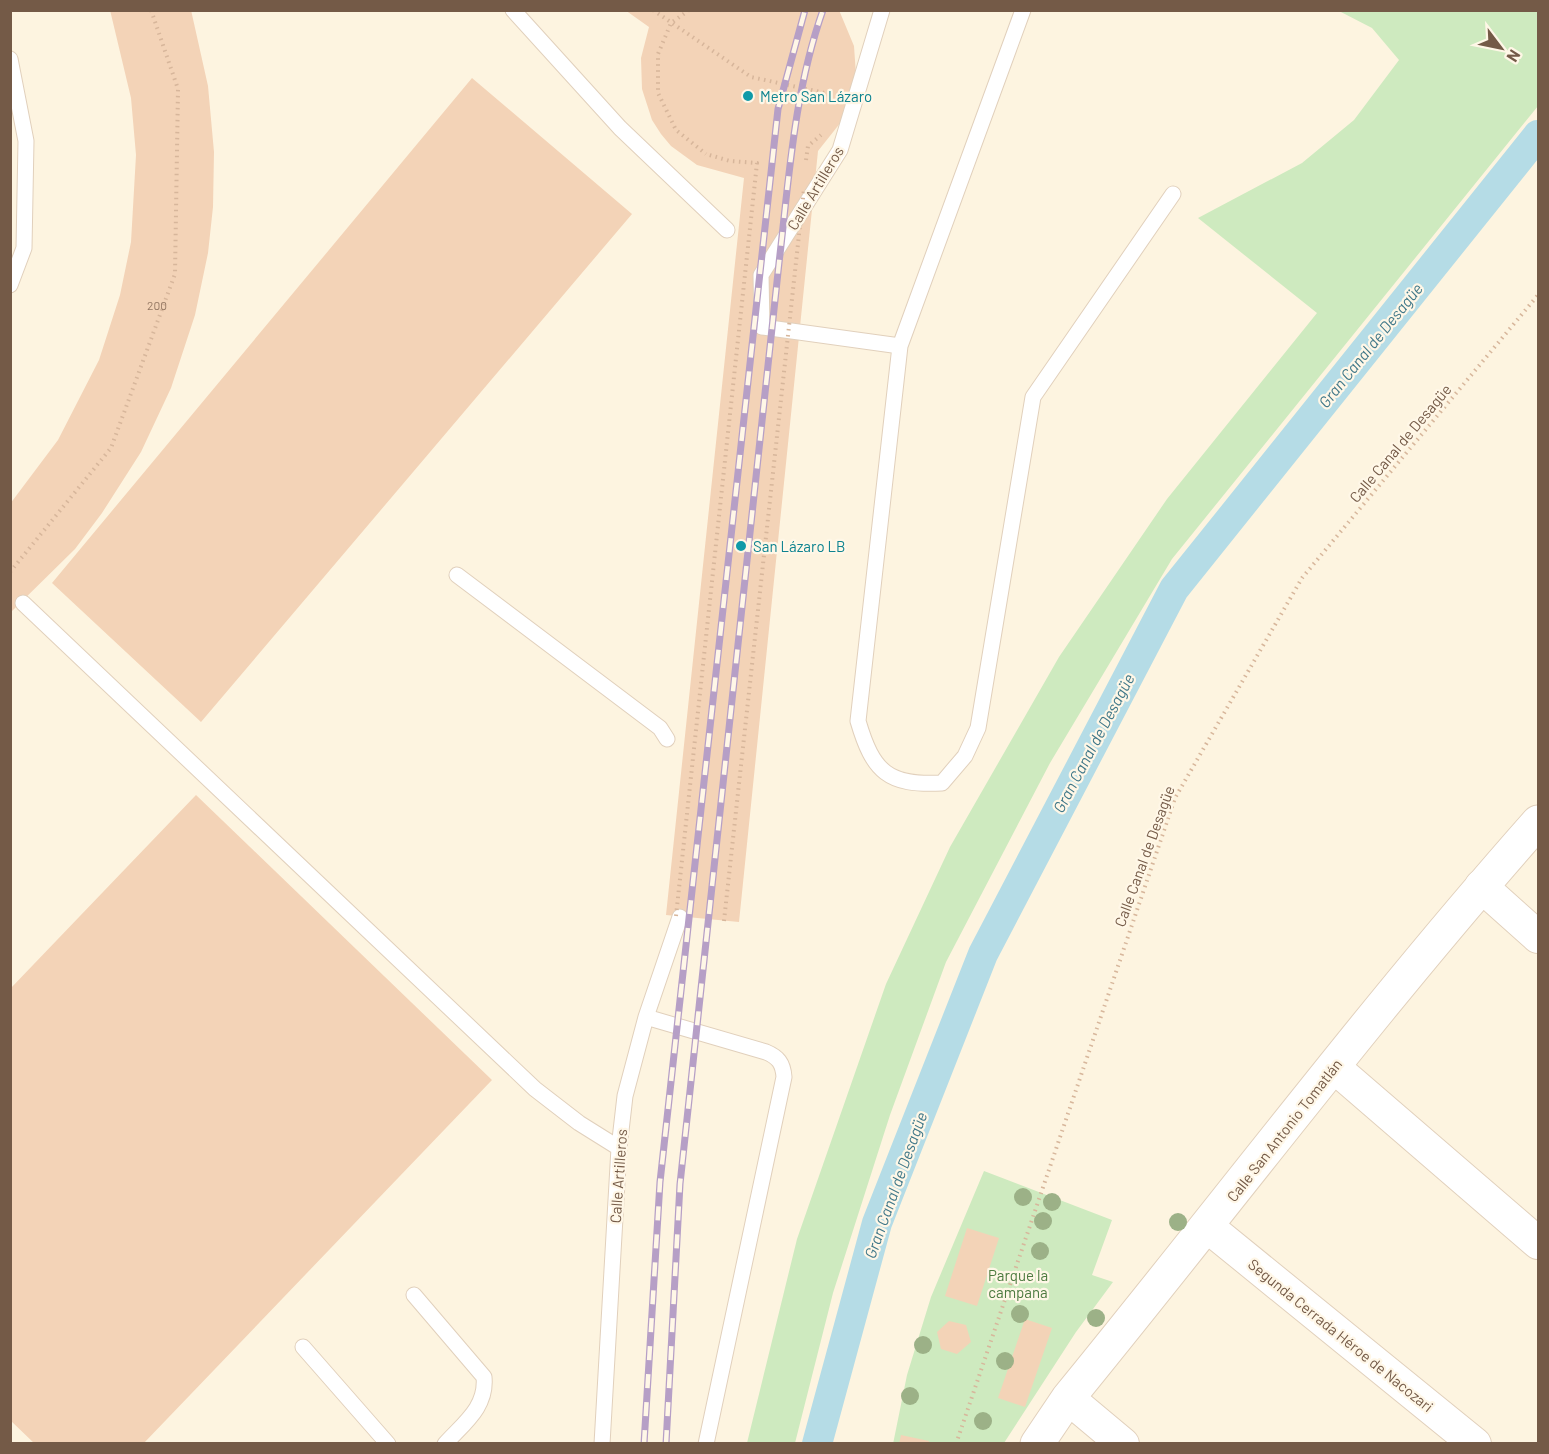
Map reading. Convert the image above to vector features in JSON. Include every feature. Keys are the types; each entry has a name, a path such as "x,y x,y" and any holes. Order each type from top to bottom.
{"street":[{"name":"Calle San Antonio Tomatlán","path":"1037,1443 1068,1398 1208,1227 1334,1067 1481,886 1539,822"},
{"path":"1481,886 1539,937"},
{"path":"1334,1067 1539,1243"},
{"name":"Segunda Cerrada Héroe de Nacozari","path":"1208,1227 1474,1443"},
{"path":"1068,1398 1123,1443"}],"lane":[{"path":"513,10 620,128 727,230"},
{"name":"Calle Artilleros","path":"882,10 840,150 761,275 762,327 900,346"},
{"path":"1023,10 900,346 858,721 866,750 886,775 913,785 942,783 965,756 978,728 1033,397 1173,194"},
{"path":"10,59 26,141 24,248 10,285"},
{"path":"457,575 660,728 667,739"},
{"path":"23,603 535,1089 579,1123 618,1148"},
{"name":"Calle Artilleros","path":"602,1443 618,1148 625,1096 646,1017 678,916"},
{"path":"646,1017 766,1052 780,1061 783,1068 784,1077 706,1443"},
{"path":"414,1295 484,1377 485,1390 482,1403 445,1443"},
{"path":"303,1347 388,1443"}],"path":[{"path":"10,572 111,448 175,274 177,89 151,10"},
{"path":"653,10 751,77 830,95"},
{"path":"678,916 757,163 730,161 706,153 676,130 658,93 657,54 671,23 690,10"},
{"path":"724,921 804,189"},
{"name":"Calle Canal de Desagüe","path":"956,1443 1175,798 1302,578 1539,295"}],"green space":[{"path":"1339,11 1538,11 1538,106 1172,559 1050,763 946,962 890,1115 833,1293 795,1443 747,1443 797,1239 886,984 950,847 1059,657 1167,499 1317,313 1198,218 1302,163 1354,120 1399,60 1372,28"},
{"name":"Parque la campana","path":"984,1171 1112,1220 1092,1275 1113,1282 1076,1332 1004,1443 893,1444 907,1375 931,1297"}],"building":[{"path":"110,10 191,10 208,86 214,152 213,207 208,253 195,315 171,388 141,452 102,513 75,549 10,613 10,504 58,440 99,360 120,295 131,242 136,155 131,98"},
{"name":"San Lázaro LB","path":"625,10 839,10 854,46 856,75 845,117 818,151 739,922 666,915 744,178 697,165 671,146 661,134 652,120 642,89 641,58 649,27"},
{"path":"472,78 632,214 201,722 52,583"},
{"path":"196,795 492,1080 143,1444 35,1444 10,1420 10,989"},
{"path":"967,1228 999,1238 977,1306 945,1296"},
{"path":"1025,1319 1052,1328 1025,1407 998,1398"},
{"path":"949,1321 966,1325 971,1342 957,1354 941,1349 937,1332"},
{"path":"901,1435 929,1441 928,1444 899,1444"}],"waterway":[{"name":"Gran Canal de Desagüe","path":"817,1444 877,1223 983,954 1174,589 1538,135"}],"railway":[{"path":"644,1444 660,1182 778,109 805,10"},
{"path":"666,1444 680,1184 779,263 799,104 805,72 823,10"}],"place":[{"name":"Metro San Lázaro","path":"748,96"},
{"name":"San Lázaro LB","path":"741,546"}]}
